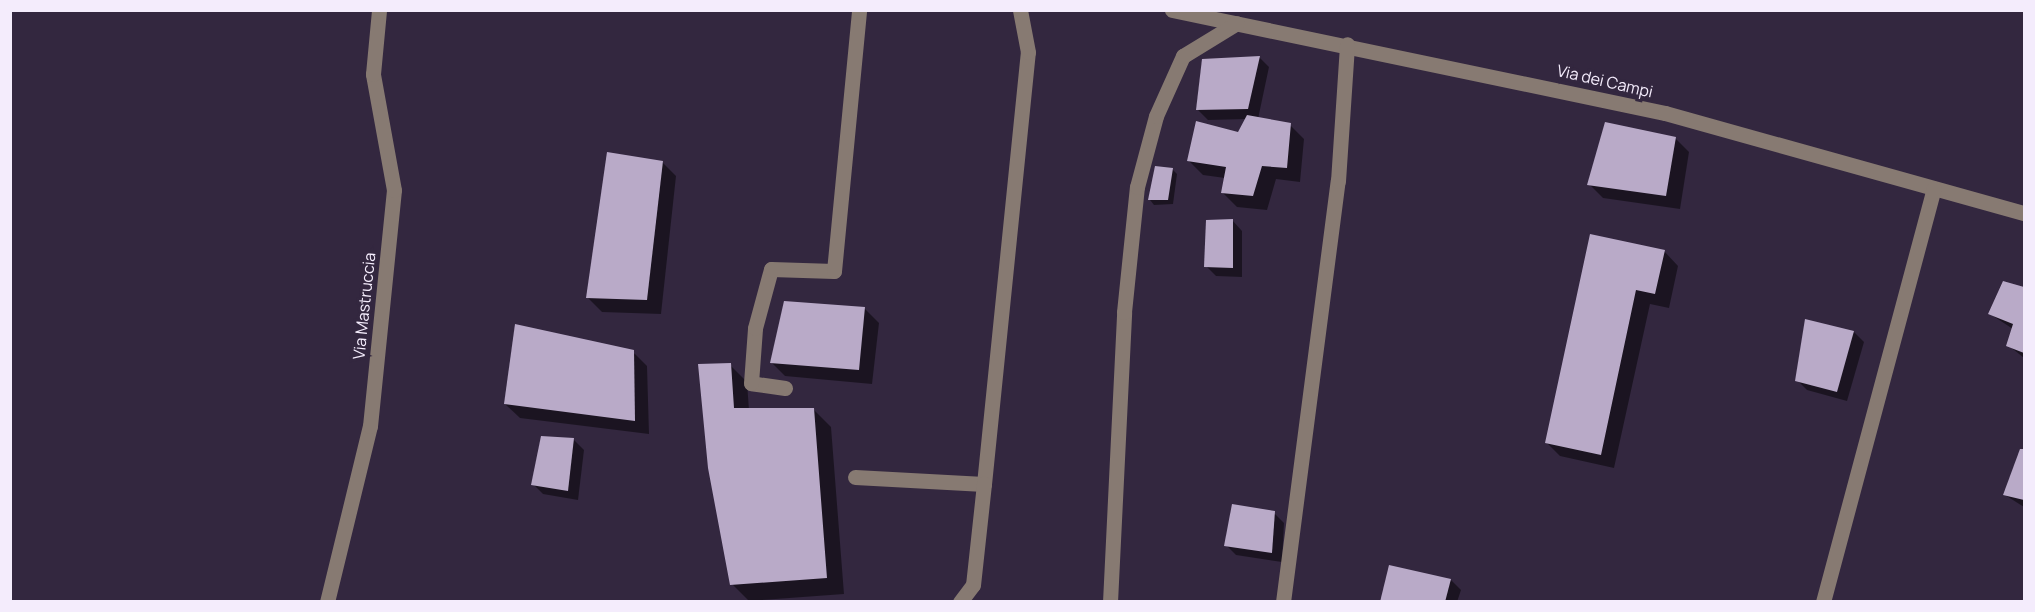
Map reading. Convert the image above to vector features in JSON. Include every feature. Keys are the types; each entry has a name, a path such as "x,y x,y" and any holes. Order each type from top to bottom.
{"street":[{"name":"Via Mastruccia","path":"327,602 370,426 394,190 373,74 379,10"},
{"path":"785,388 751,383 755,328 771,269 834,271 859,10"},
{"path":"960,602 972,585 1028,52 1020,10"},
{"name":"Via dei Campi","path":"1172,10 1219,15 1237,23 1347,44 1665,113 2025,213"},
{"path":"1110,602 1124,312 1137,187 1156,116 1183,56 1237,23"},
{"path":"1283,602 1338,181 1347,44"},
{"path":"1823,602 1934,189"},
{"path":"855,477 984,484"}],"building":[{"path":"1260,56 1248,109 1196,110 1202,59"},
{"path":"1247,115 1291,123 1287,168 1262,166 1253,196 1221,193 1226,167 1187,161 1196,121 1238,132"},
{"path":"1605,122 1676,137 1666,196 1587,185"},
{"path":"607,152 663,161 647,300 586,298"},
{"path":"1155,166 1173,168 1168,200 1148,200"},
{"path":"1233,219 1233,268 1204,267 1206,220"},
{"path":"1590,234 1665,250 1655,294 1636,290 1601,455 1545,443"},
{"path":"2003,281 2024,287 2024,353 2006,346 2013,324 1988,314"},
{"path":"784,301 865,307 859,370 770,363"},
{"path":"1805,319 1854,331 1837,392 1795,381"},
{"path":"515,324 634,350 635,421 504,404"},
{"path":"731,363 734,408 814,408 827,578 730,585 708,468 698,364"},
{"path":"541,436 574,438 568,491 531,485"},
{"path":"2020,449 2024,449 2024,500 2003,495"},
{"path":"1232,504 1275,511 1272,553 1224,546"},
{"path":"1389,565 1451,579 1445,602 1380,602"}]}
